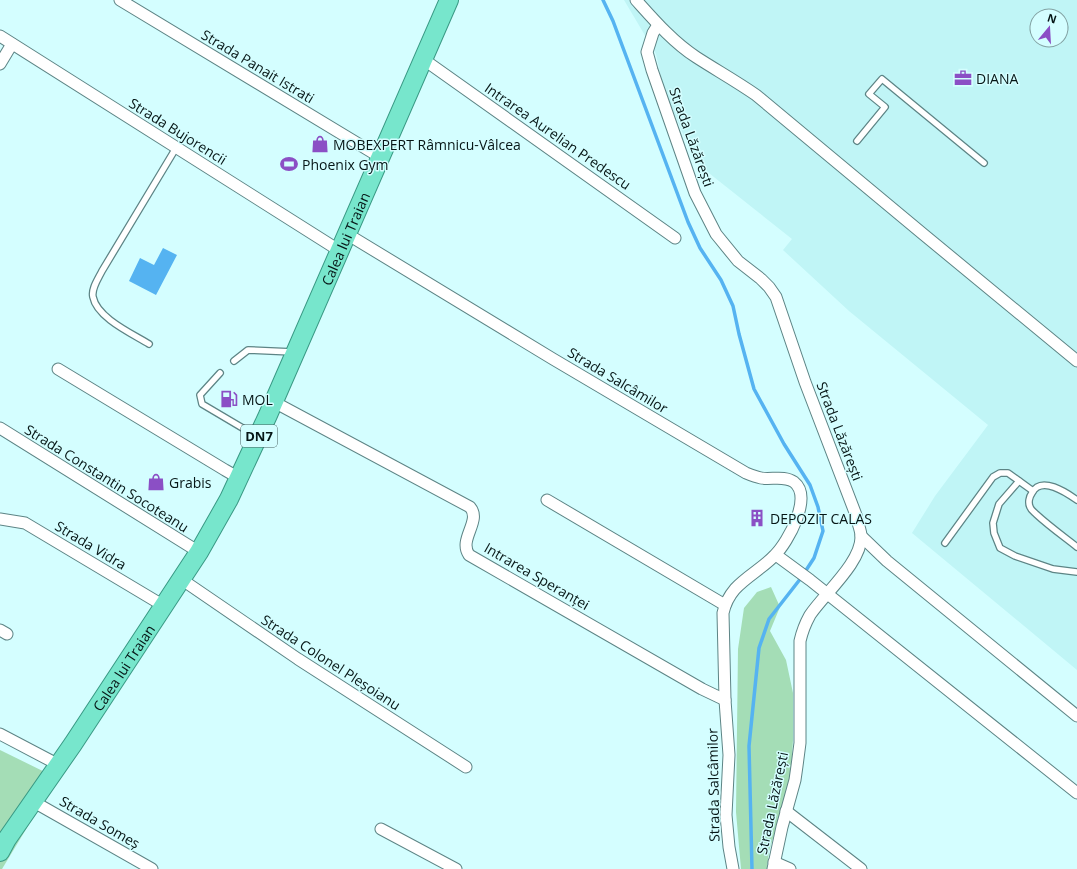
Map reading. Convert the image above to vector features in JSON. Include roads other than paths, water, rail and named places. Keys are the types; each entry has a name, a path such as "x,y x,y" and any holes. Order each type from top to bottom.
{"highway":[{"name":"Calea lui Traian","path":"2,846 59,765 199,552 220,516 274,402 449,0"}],"street":[{"name":"Strada Panait Istrati","path":"120,0 380,157"},
{"path":"636,0 658,25 695,56 756,95 917,230 1077,361"},
{"name":"Strada Lăzărești","path":"658,25 653,34 647,52 690,179 716,234 738,261 761,279 776,297 805,382 856,516 861,536 857,552 851,565 811,615 803,629 800,641 800,743 795,780 786,811 774,866"},
{"name":"Strada Bujorencii","path":"0,36 340,251"},
{"path":"0,64 12,44"},
{"name":"Intrarea Aurelian Predescu","path":"423,59 675,238"},
{"name":"Strada Salcâmilor","path":"347,234 553,359 746,473 761,478 781,478 793,481 799,488 801,498 800,507 796,522 776,555"},
{"path":"58,369 239,478"},
{"name":"Intrarea Speranței","path":"274,402 470,507 474,516 465,543 466,550 469,554 702,689 725,700"},
{"name":"Strada Constantin Socoteanu","path":"0,428 199,552"},
{"path":"547,500 725,605"},
{"name":"Strada Vidra","path":"0,519 25,523 164,606"},
{"path":"861,536 887,561 1077,716"},
{"path":"725,700 723,613 725,605 735,589 776,555 810,580 1077,793"},
{"name":"Strada Colonel Pleșoianu","path":"181,579 298,659 466,768"},
{"name":"Strada Salcâmilor","path":"725,700 729,755 726,815 733,869"},
{"path":"0,734 59,765"},
{"name":"Strada Someș","path":"34,802 152,869"},
{"path":"786,811 861,869"},
{"path":"382,829 456,869"},
{"path":"774,866 790,869"}],"lane":[{"path":"857,141 885,107 869,94 882,79 984,163"},
{"path":"149,344 127,331 101,312 92,296 98,278 176,148"},
{"path":"234,361 248,350 296,352"},
{"path":"220,373 200,395 202,404 258,437"},
{"path":"945,543 993,477 1000,473 1008,473 1032,491"},
{"path":"1019,481 999,504 993,523 994,533 1000,548 1015,556 1053,569 1077,572"},
{"path":"1077,500 1066,492 1052,486 1038,486 1032,491 1029,499 1030,508 1048,525 1077,547"}],"water":[{"path":"163,248 177,255 156,295 129,281 140,258 154,265"}],"waterway":[{"path":"603,0 613,21 688,222 700,248 721,280 733,306 754,389 784,444 810,485 818,507 823,531 814,558 801,578 769,619 759,648 749,746 752,869"}],"place":[{"name":"DIANA","path":"963,78"},
{"name":"MOBEXPERT Râmnicu-Vâlcea","path":"320,144"},
{"name":"Phoenix Gym","path":"289,164"},
{"name":"MOL","path":"229,399"},
{"name":"Grabis","path":"156,482"},
{"name":"DEPOZIT CALAS","path":"757,518"}]}
